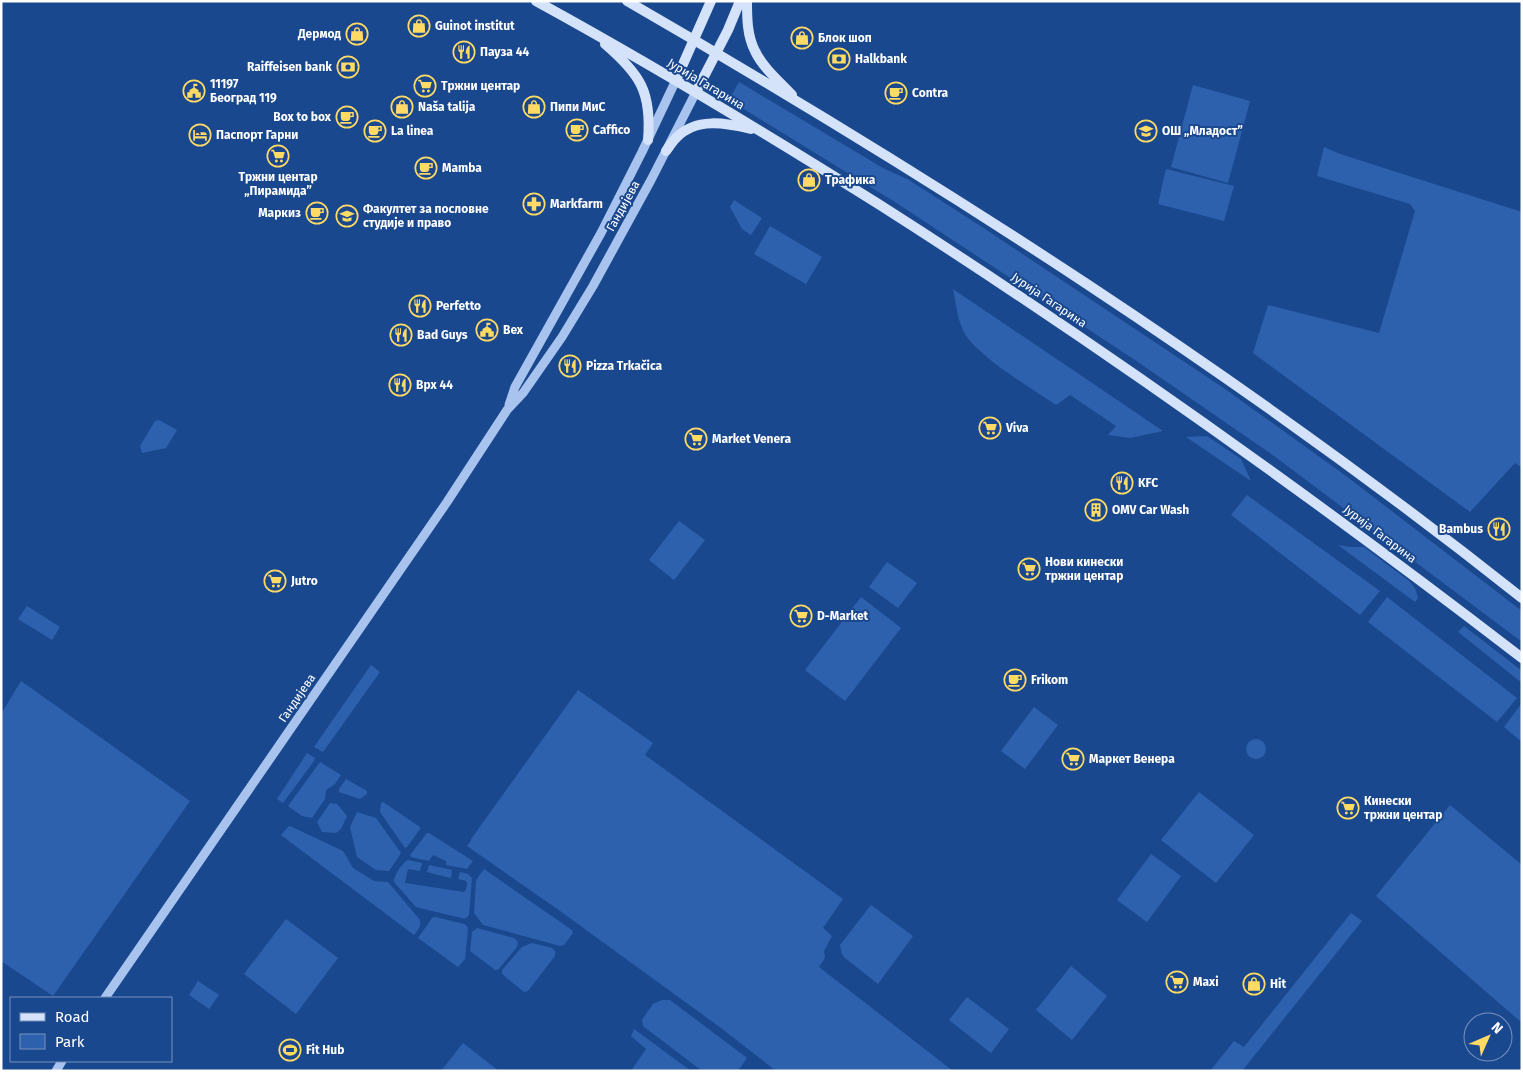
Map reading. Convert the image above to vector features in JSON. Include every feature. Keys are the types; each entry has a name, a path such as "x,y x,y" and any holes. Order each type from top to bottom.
{"main road":[{"name":"Јурија Гагарина","path":"536,1 676,80 759,130 920,231 1100,350 1321,506 1522,658"},
{"path":"626,1 800,103 1093,288 1188,352 1386,493 1522,598"},
{"name":"Гандијева","path":"676,80 711,1"},
{"name":"Гандијева","path":"696,92 740,1"},
{"path":"747,1 749,29 754,51 800,103"},
{"path":"589,30 626,63 639,80 646,94 649,112 648,140"},
{"path":"666,151 676,138 701,124 720,123 759,130"}],"street":[{"name":"Гандијева","path":"507,410 515,387 601,233 676,80"},
{"name":"Гандијева","path":"106,997 447,502 507,410 523,393 577,314 696,92"}],"green space":[{"path":"739,82 883,168 909,180 1225,389 1346,476 1522,611 1522,642 1274,456 1135,360 898,204 729,100"},
{"path":"1193,85 1250,101 1228,183 1171,167"},
{"path":"1324,147 1340,154 1522,212 1522,468 1515,463 1470,512 1253,353 1268,305 1379,333 1415,211 1410,204 1317,176"},
{"path":"1166,169 1234,186 1224,221 1158,204"},
{"path":"734,200 762,218 751,235 742,229 730,207"},
{"path":"770,226 822,257 806,284 754,254"},
{"path":"953,289 1163,431 1130,438 1108,435 1116,426 1070,395 1056,405 1019,381 991,360 969,339 959,320"},
{"path":"159,420 177,430 166,448 142,453 140,446 155,421"},
{"path":"1207,436 1241,459 1251,481 1186,437"},
{"path":"1247,495 1380,591 1360,615 1231,515"},
{"path":"679,521 705,540 674,580 649,560"},
{"path":"1338,545 1364,547 1409,581 1415,588 1418,598 1415,602"},
{"path":"887,562 917,583 898,608 869,587"},
{"path":"861,597 901,628 845,701 805,670"},
{"path":"1387,597 1517,698 1497,722 1368,622"},
{"path":"27,606 60,627 52,640 18,619"},
{"path":"1464,626 1522,671 1522,683 1458,632"},
{"path":"371,665 380,672 323,752 314,747"},
{"path":"21,681 190,801 53,996 1,961 1,714"},
{"path":"578,690 653,743 645,755 843,899 823,928 832,936 824,951 825,958 819,967 953,1071 776,1071 721,1028 467,846"},
{"path":"1522,703 1522,742 1504,727"},
{"path":"1034,707 1058,725 1025,769 1001,751"},
{"path":"1256,739 1263,742 1266,749 1263,756 1256,759 1249,756 1246,749 1249,742"},
{"path":"307,753 315,758 314,761 283,803 277,799"},
{"path":"320,762 341,775 335,784 326,790 325,799 312,818 302,816 288,806"},
{"path":"346,779 367,791 367,794 360,799 339,792"},
{"path":"1199,792 1254,835 1216,883 1161,840"},
{"path":"383,802 420,827 407,847 405,848 380,812 381,803"},
{"path":"330,803 337,804 347,816 341,829 336,833 322,832 317,822"},
{"path":"1450,805 1522,865 1522,1023 1513,1015 1513,1012 1509,1012 1376,896"},
{"path":"357,812 376,818 401,853 389,871 376,870 357,857 350,827"},
{"path":"290,826 343,851 353,868 374,881 388,882 420,920 420,927 414,935 281,835"},
{"path":"427,833 473,861 467,869 446,865 446,861 433,855 429,861 411,857 410,855"},
{"path":"1151,854 1181,876 1147,922 1117,900"},
{"path":"408,860 422,863 420,871 408,869 405,883 464,892 467,883 458,879 460,872 468,874 472,878 469,915 465,919 416,907 394,882 399,869"},
{"path":"429,865 452,870 451,878 427,872"},
{"path":"484,869 572,930 573,933 564,945 560,946 483,925 474,913 476,880"},
{"path":"871,905 913,936 878,984 845,958 840,945"},
{"path":"1351,913 1362,921 1242,1071 1210,1071 1234,1041 1244,1047"},
{"path":"435,917 467,926 465,959 458,967 418,938 432,918"},
{"path":"286,919 338,958 296,1014 244,974"},
{"path":"477,928 514,938 518,942 517,947 498,970 495,970 470,951 472,932"},
{"path":"532,943 552,948 555,951 555,956 528,991 524,992 502,974 502,970 522,947"},
{"path":"1071,966 1107,996 1072,1040 1036,1010"},
{"path":"198,981 219,995 209,1009 189,995"},
{"path":"967,997 1009,1029 991,1053 949,1020"},
{"path":"662,1000 670,1000 747,1058 738,1071 702,1071 643,1026 642,1020 653,1004"},
{"path":"634,1029 691,1071 631,1071 646,1049 631,1036"},
{"path":"463,1043 499,1071 441,1071"}],"place":[{"name":"Guinot institut","path":"419,26"},
{"name":"Дермод","path":"357,34"},
{"name":"Блок шоп","path":"802,38"},
{"name":"Пауза 44","path":"464,52"},
{"name":"Halkbank","path":"839,59"},
{"name":"Raiffeisen bank","path":"348,67"},
{"name":"Тржни центар","path":"425,86"},
{"name":"11197 Београд 119","path":"194,91"},
{"name":"Contra","path":"896,93"},
{"name":"Naša talija","path":"402,107"},
{"name":"Пипи МиС","path":"534,107"},
{"name":"Box to box","path":"347,117"},
{"name":"Caffico","path":"577,130"},
{"name":"La linea","path":"375,131"},
{"name":"ОШ „Младост”","path":"1146,131"},
{"name":"Паспорт Гарни","path":"200,135"},
{"name":"Тржни центар „Пирамида”","path":"278,156"},
{"name":"Mamba","path":"426,168"},
{"name":"Трафика","path":"809,180"},
{"name":"Markfarm","path":"534,204"},
{"name":"Маркиз","path":"317,213"},
{"name":"Факултет за пословне студије и право","path":"347,216"},
{"name":"Perfetto","path":"420,306"},
{"name":"Bex","path":"487,330"},
{"name":"Bad Guys","path":"401,335"},
{"name":"Pizza Trkačica","path":"570,366"},
{"name":"Врх 44","path":"400,385"},
{"name":"Viva","path":"990,428"},
{"name":"Market Venera","path":"696,439"},
{"name":"KFC","path":"1122,483"},
{"name":"OMV Car Wash","path":"1096,510"},
{"name":"Bambus","path":"1499,529"},
{"name":"Нови кинески тржни центар","path":"1029,569"},
{"name":"Jutro","path":"275,581"},
{"name":"D-Market","path":"801,616"},
{"name":"Frikom","path":"1015,680"},
{"name":"Маркет Венера","path":"1073,759"},
{"name":"Кинески тржни центар","path":"1348,808"},
{"name":"Maxi","path":"1177,982"},
{"name":"Hit","path":"1254,984"},
{"name":"Fit Hub","path":"290,1050"}]}
